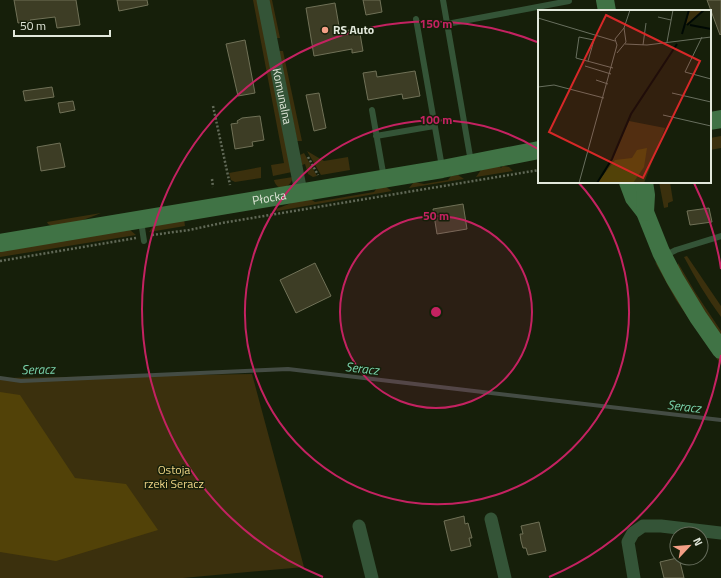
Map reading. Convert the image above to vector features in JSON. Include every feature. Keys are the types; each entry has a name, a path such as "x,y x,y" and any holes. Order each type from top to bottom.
{"street":[{"name":"Komunalna","path":"263,0 302,192"},
{"path":"604,0 606,10"},
{"path":"711,121 721,119"},
{"name":"Płocka","path":"0,243 143,232 302,192 472,164 538,150"},
{"path":"628,183 634,198 645,212 663,256 675,279 698,317 721,350"},
{"path":"644,183 646,194 645,212"},
{"path":"491,519 505,578"},
{"path":"359,526 372,578"},
{"path":"634,578 628,542 632,533 643,526 661,526 721,533"}],"lane":[{"path":"443,0 472,164"},
{"path":"448,24 568,0"},
{"path":"416,19 442,169"},
{"path":"372,110 384,178"},
{"path":"376,136 434,126"},
{"path":"663,256 676,250 721,236"}],"path":[{"path":"213,106 230,185"},
{"path":"0,261 143,232 538,170"},
{"path":"212,179 213,187"}],"green space":[{"path":"253,0 258,0 292,172 273,176 271,165 284,163"},
{"path":"269,0 272,0 280,38 276,38"},
{"path":"279,51 283,51 302,141 297,141"},
{"path":"721,136 721,148 711,150 711,138"},
{"path":"307,151 324,161 348,157 350,170 321,175"},
{"path":"304,153 317,176 313,177 308,174 305,164 302,165 300,155"},
{"path":"499,166 501,168 503,166 509,167 513,171 476,177 481,170"},
{"path":"261,167 261,178 235,182 231,180 229,173"},
{"path":"458,175 464,179 409,188 414,182 424,184 448,180 451,176"},
{"path":"293,177 290,184 284,188 278,187 274,180"},
{"path":"659,183 670,183 673,201 668,203 668,207 664,208"},
{"path":"378,187 386,187 392,191 277,211 276,209 294,202 310,199 315,202 374,192"},
{"path":"101,213 82,221 67,225 53,226 47,222"},
{"path":"184,219 185,226 149,232 153,226"},
{"path":"130,230 136,235 0,257 0,250"},
{"path":"687,256 721,306 721,317 692,273 684,257"},
{"path":"655,262 660,266 721,361 721,365 676,300"},
{"path":"678,263 721,331 721,336 678,270"},
{"name":"Ostoja rzeki Seracz","path":"252,374 304,567 183,578 0,578 0,378"}],"shaded area":[{"path":"0,392 20,395 75,478 126,484 158,530 56,561 0,552"}],"building":[{"path":"14,0 76,0 80,25 57,28 55,17 18,23"},
{"path":"117,0 147,0 148,5 119,11"},
{"path":"363,0 380,0 382,12 366,15"},
{"path":"707,0 721,0 720,35 711,10"},
{"name":"RS Auto","path":"335,3 340,32 359,28 363,51 352,53 352,49 314,56 306,8"},
{"path":"245,40 255,93 238,96 226,44"},
{"path":"376,71 377,77 415,71 420,96 403,99 402,94 368,100 363,73"},
{"path":"52,87 54,97 25,101 23,91"},
{"path":"319,93 326,128 314,131 306,95"},
{"path":"73,101 75,110 60,113 58,103"},
{"path":"260,116 264,140 252,142 253,146 235,149 231,124 238,123 237,121 242,118"},
{"path":"60,143 65,167 41,171 37,147"},
{"path":"463,204 467,229 437,234 433,209"},
{"path":"709,208 712,222 690,225 687,211"},
{"path":"315,263 331,296 296,313 280,280"},
{"path":"464,516 465,524 468,523 472,538 469,538 471,546 451,551 444,521"},
{"path":"539,522 546,551 528,555 526,548 523,548 521,541 520,534 523,534 521,526"},
{"path":"669,560 669,566 681,566 684,578 664,578 660,562"}],"waterway":[{"name":"Seracz","path":"0,378 21,381 288,369 721,420"}],"place":[{"name":"RS Auto","path":"325,30"}]}
